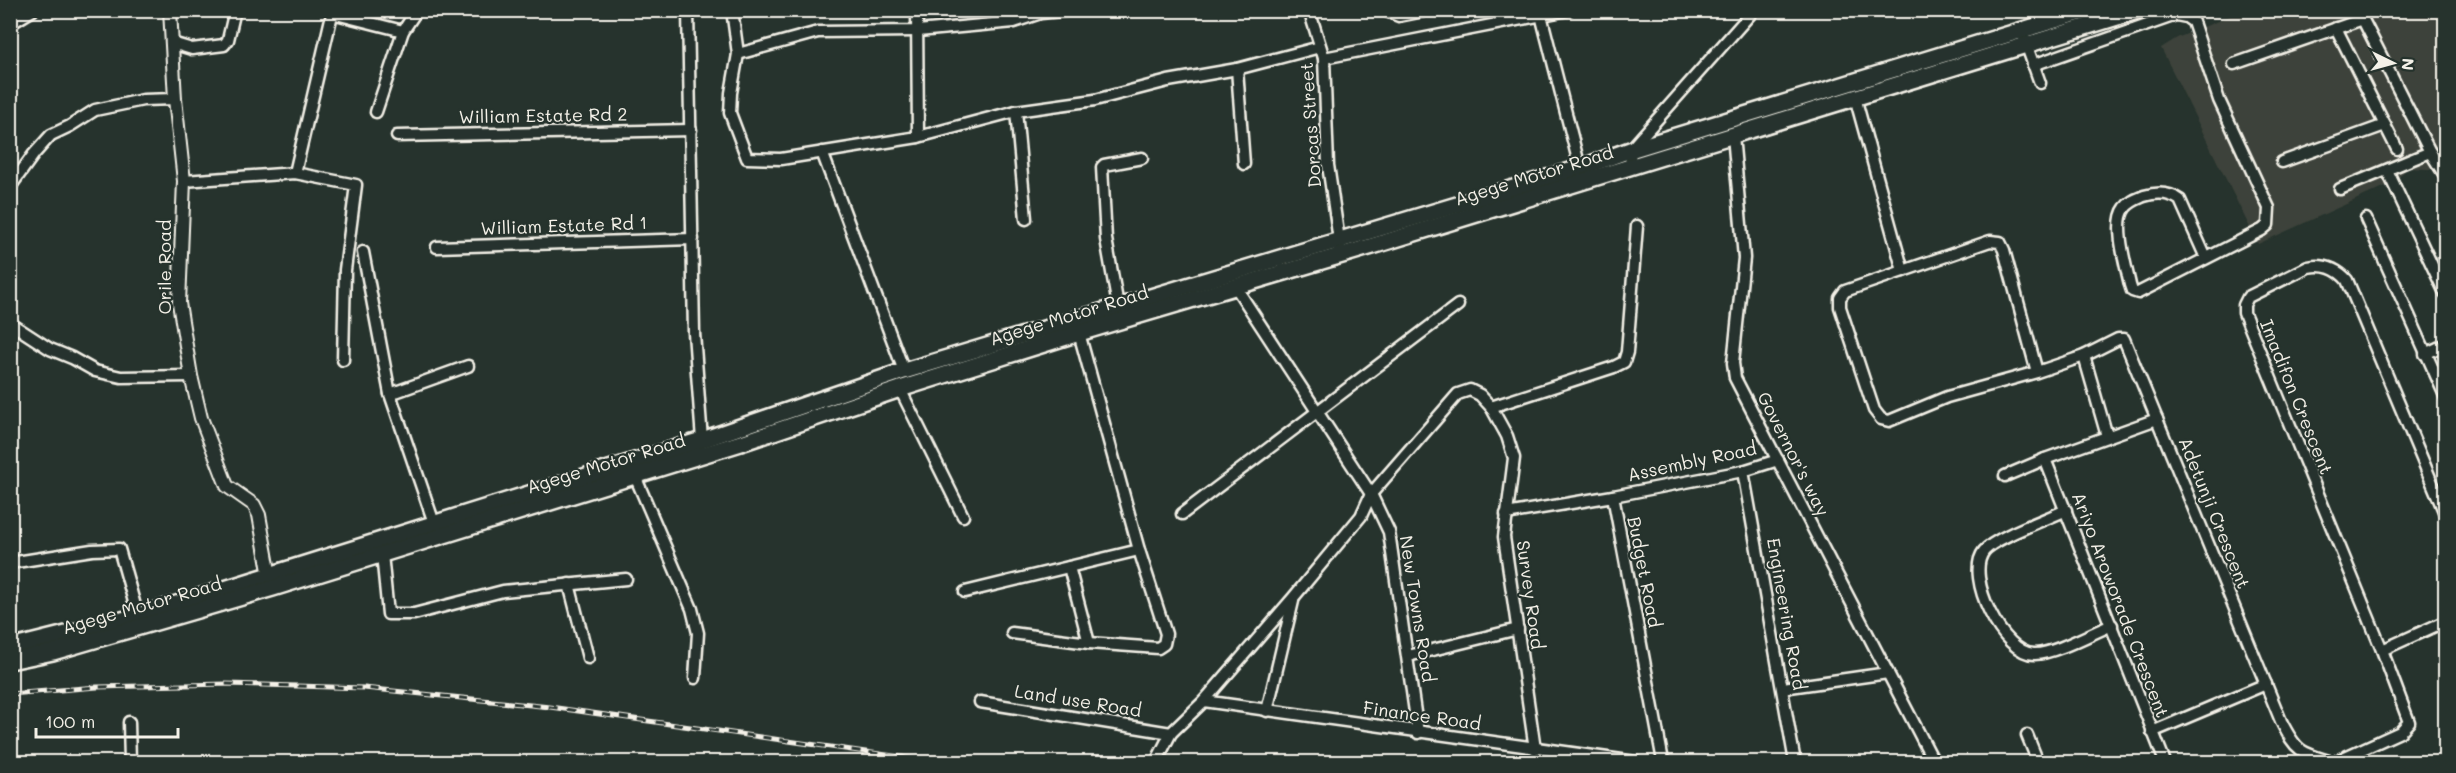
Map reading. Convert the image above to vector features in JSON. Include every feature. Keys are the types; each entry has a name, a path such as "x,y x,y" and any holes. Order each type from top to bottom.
{"main road":[{"name":"Agege Motor Road","path":"1023,344 1079,333 1342,255 1855,97 2024,38 2088,10"},
{"name":"Agege Motor Road","path":"13,658 138,616 382,554 744,442 900,389 937,370 1023,344 1118,306 1580,168 1630,150 2024,38 2140,10"},
{"name":"Agege Motor Road","path":"13,658 53,652 271,581 434,523 702,440 904,371 937,370"}],"street":[{"path":"10,24 33,10"},
{"name":"Orile Road","path":"170,10 175,99 184,181 179,303 191,376 201,418 227,486 254,505 259,515 271,581"},
{"path":"172,44 192,49 224,45 231,30 235,10"},
{"path":"376,112 403,31 417,10"},
{"path":"688,10 694,333 702,440"},
{"path":"732,10 738,54 730,113 747,158 781,159 918,136 1016,111 1095,100 1168,81 1237,69 1320,47"},
{"path":"917,10 918,136"},
{"path":"738,54 818,32 918,31 1014,22 1041,13 1072,10"},
{"name":"Dorcas Street","path":"1309,10 1324,58 1326,142 1342,255"},
{"path":"1384,10 1399,16 1427,11"},
{"path":"1324,58 1568,10"},
{"path":"1631,166 1630,150 1754,10"},
{"path":"296,173 332,12 403,31"},
{"path":"1541,14 1580,168"},
{"path":"2033,65 2176,15 2186,17 2193,22 2219,100 2269,208 2268,225 2262,230 2206,258 2138,292 2132,291 2119,224 2125,207 2133,201 2153,193 2174,195 2180,200 2206,258"},
{"path":"2234,64 2336,28 2360,15 2445,177"},
{"path":"2336,28 2397,149"},
{"path":"2024,38 2040,84"},
{"path":"1237,69 1244,164"},
{"path":"1855,97 1903,271"},
{"path":"10,187 51,135 95,110 143,100 175,99"},
{"path":"1016,111 1026,219"},
{"path":"2282,162 2385,125"},
{"name":"William Estate Rd 2","path":"397,136 691,130"},
{"name":"Governor's way","path":"1733,135 1744,258 1732,363 1735,378 1934,762"},
{"path":"822,152 904,371"},
{"path":"2340,189 2430,152"},
{"path":"1118,306 1106,239 1102,167 1142,158"},
{"path":"2387,170 2445,295"},
{"path":"184,181 296,173 356,185 345,270 343,360"},
{"path":"2366,219 2445,398"},
{"path":"1491,408 1624,362 1627,352 1637,226"},
{"name":"William Estate Rd 1","path":"437,247 693,239"},
{"name":"Adetunji Crescent","path":"2037,372 2000,242 1990,241 1845,291 1840,298 1840,307 1874,410 1881,419 1889,422 1947,397 2037,372 2084,356 2118,339 2124,339 2292,742 2300,751 2333,762"},
{"path":"363,252 390,394 434,523"},
{"name":"Imadifon Crescent","path":"2333,762 2400,732 2409,722 2382,650 2244,314 2244,305 2248,297 2308,267 2319,265 2328,267 2347,280 2445,516"},
{"name":"New Towns Road","path":"1234,286 1371,494 1389,532 1418,733"},
{"path":"1182,514 1458,305"},
{"path":"10,323 50,349 94,371 121,377 191,376"},
{"path":"1012,633 1089,643 1158,648 1164,644 1166,634 1138,550 1079,333"},
{"path":"2425,354 2445,344"},
{"path":"2084,356 2107,436"},
{"path":"390,394 468,366"},
{"path":"900,389 963,516"},
{"name":"Survey Road","path":"1371,494 1458,394 1470,390 1480,395 1491,408 1507,436 1514,458 1504,537 1535,749"},
{"path":"2005,476 2045,459 2157,419"},
{"name":"Ariyo Aroworade Crescent","path":"2045,459 2165,762"},
{"name":"Assembly Road","path":"1613,496 1743,471 1778,460"},
{"name":"Engineering Road","path":"1743,471 1784,688 1795,762"},
{"path":"635,476 692,609 698,633 695,678"},
{"path":"1156,762 1170,733 1204,701 1293,598 1361,516 1371,494"},
{"name":"Budget Road","path":"1506,514 1613,496 1663,762"},
{"path":"2066,510 2004,538 1984,551 1980,560 1984,603 2006,637 2020,651 2033,654 2045,653 2112,625"},
{"path":"10,562 92,550 119,549 138,616"},
{"path":"965,592 1138,550"},
{"path":"382,554 388,614 414,614 503,591 626,579"},
{"path":"1069,567 1089,643"},
{"path":"568,584 588,658"},
{"path":"1267,711 1293,598"},
{"path":"2382,650 2445,621"},
{"path":"1408,656 1518,628"},
{"path":"1784,688 1888,673"},
{"path":"2152,732 2266,684"},
{"name":"Finance Road","path":"1204,701 1636,762"},
{"name":"Land use Road","path":"980,702 1170,733"},
{"path":"129,722 130,762"},
{"path":"2027,735 2037,762"}],"shaded area":[{"path":"2242,11 2445,11 2445,170 2407,168 2395,182 2258,244 2161,48 2177,38"}],"railway":[{"path":"10,694 97,687 227,684 364,688 550,707 936,762"}]}
